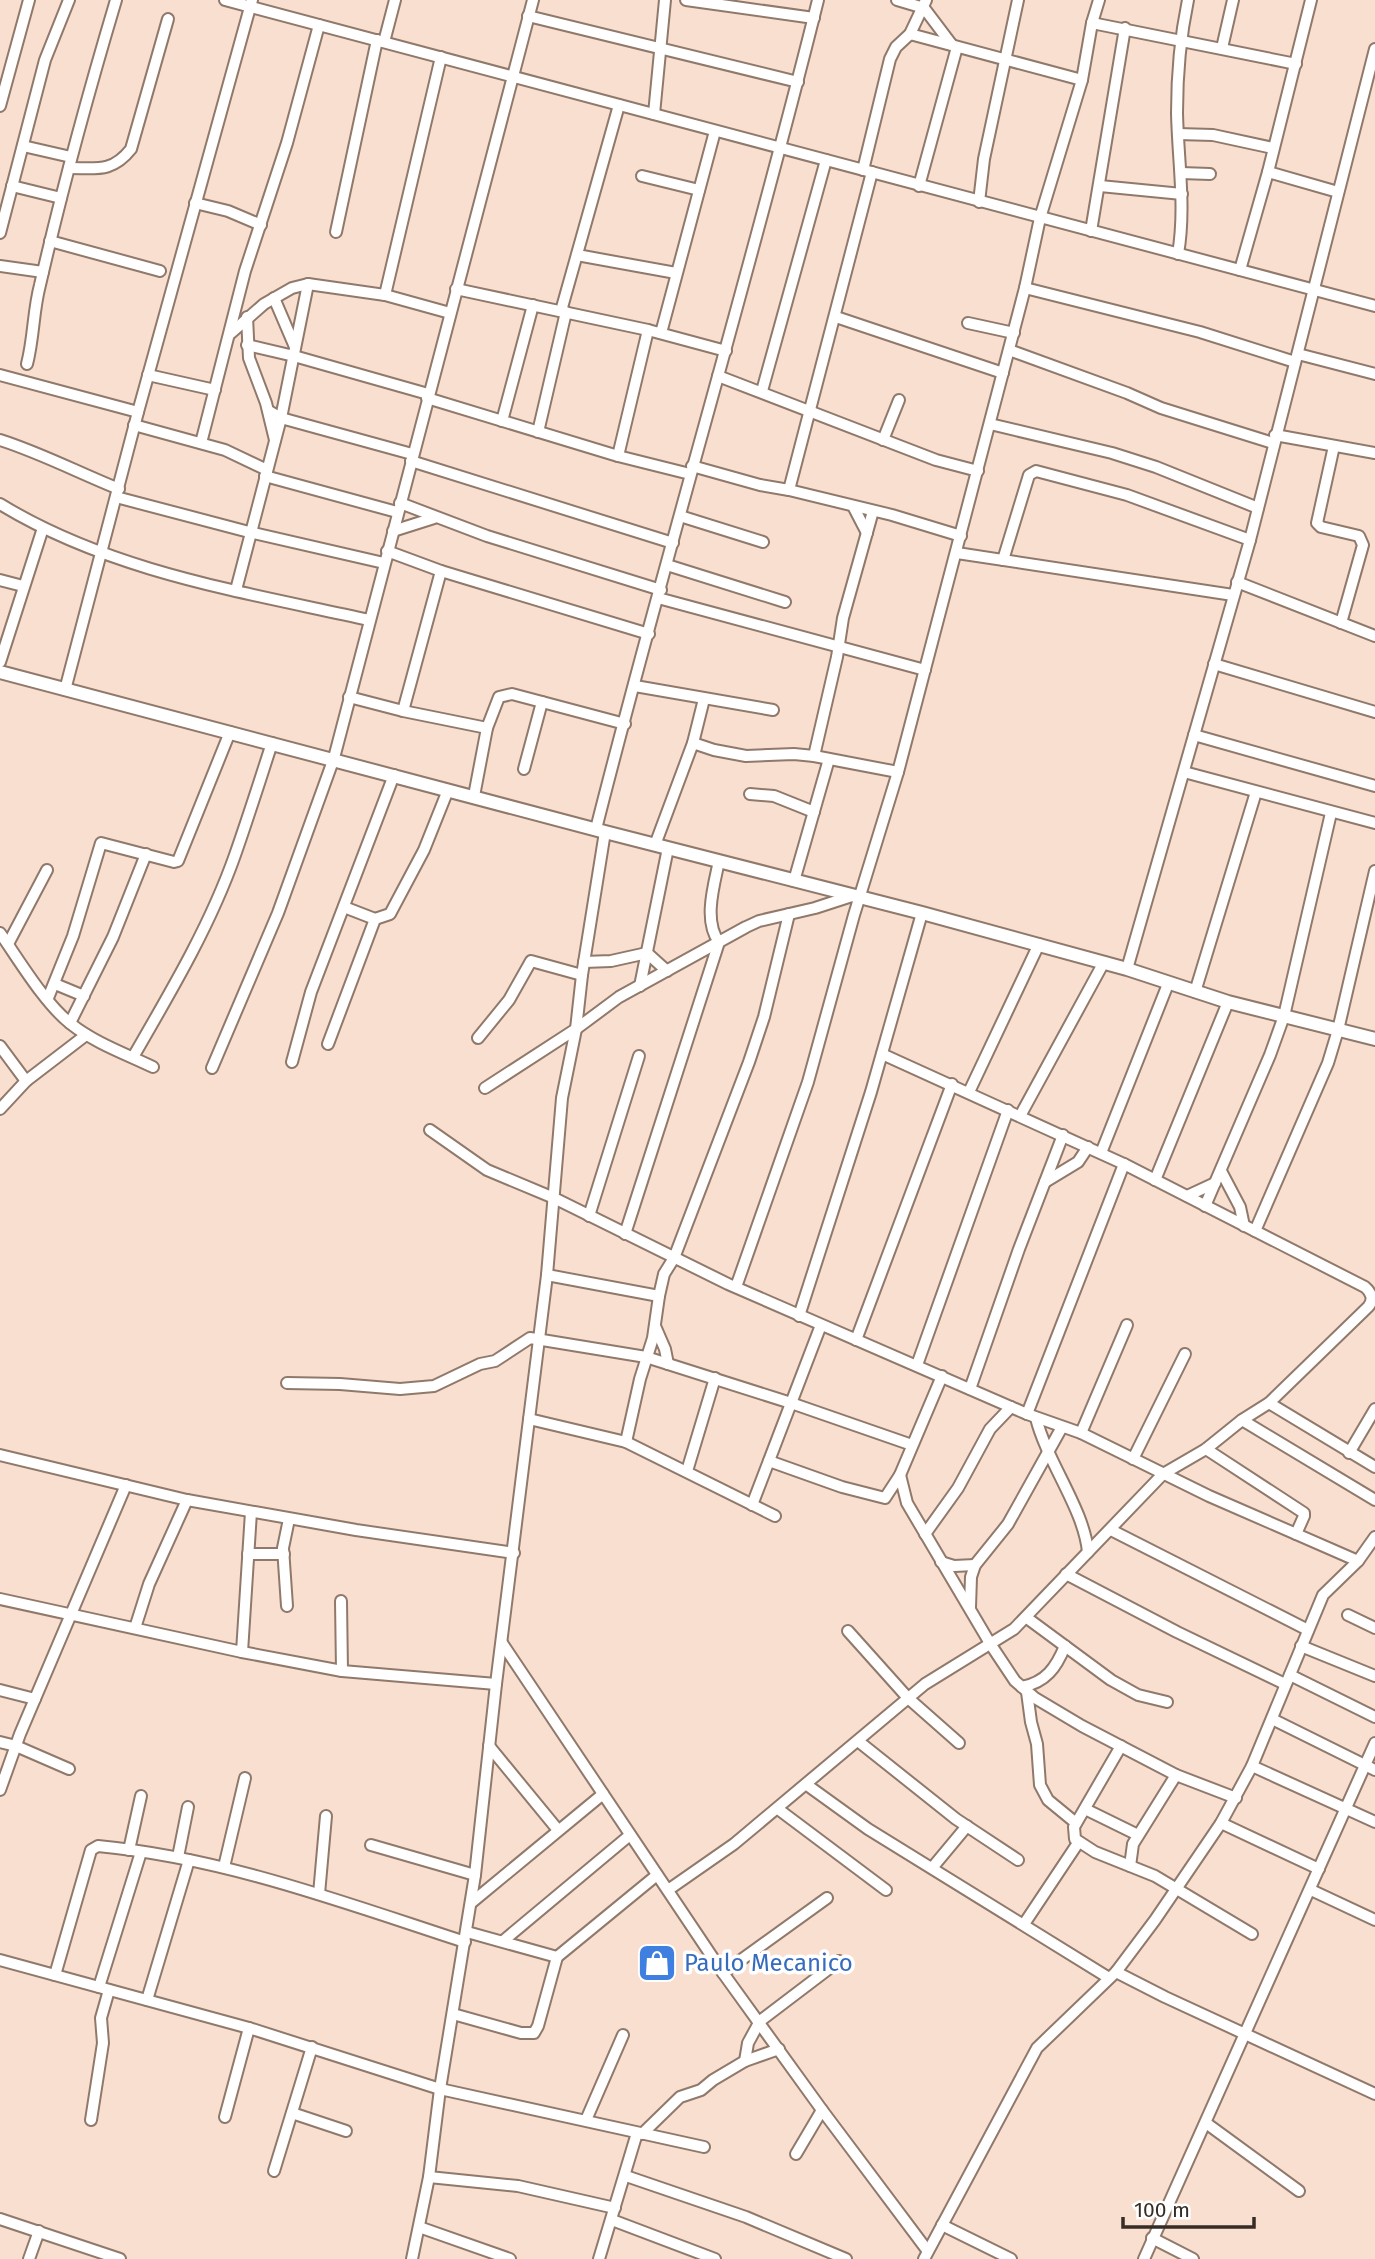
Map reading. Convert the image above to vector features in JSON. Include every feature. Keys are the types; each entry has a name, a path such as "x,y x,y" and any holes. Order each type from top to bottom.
{"street":[{"path":"0,106 29,0"},
{"path":"0,233 45,60 69,0"},
{"path":"27,364 35,326 36,304 50,241 116,0"},
{"path":"225,0 251,4 320,25 919,186 1375,306"},
{"path":"335,232 381,41 395,0"},
{"path":"212,1068 278,912 334,758 533,0"},
{"path":"654,114 665,0"},
{"path":"686,0 814,18"},
{"path":"412,2259 429,2177 440,2089 475,1875 547,1275 562,1098 576,1030 600,831 691,470 726,351 818,0"},
{"path":"897,0 925,4 955,46 919,186"},
{"path":"979,202 984,159 1018,0"},
{"path":"736,1287 808,1082 858,896 898,772 1014,333 1040,218 1082,80 1099,0"},
{"path":"1178,254 1183,226 1178,134 1178,63 1188,0"},
{"path":"1222,48 1233,0"},
{"path":"1240,270 1268,172 1311,0"},
{"path":"65,690 134,425 251,4"},
{"path":"789,490 836,317 890,59 897,47 911,34 925,4"},
{"path":"528,16 798,82"},
{"path":"23,146 70,162 109,167 119,162 131,149 168,19"},
{"path":"1092,23 1296,64"},
{"path":"201,443 245,271 320,25"},
{"path":"1091,231 1125,28"},
{"path":"911,34 1082,80"},
{"path":"0,49 14,52"},
{"path":"1128,969 1250,540 1338,192 1371,84 1375,49"},
{"path":"385,295 441,57"},
{"path":"538,432 577,255 619,105"},
{"path":"662,333 715,131"},
{"path":"1178,134 1213,135 1273,148"},
{"path":"762,391 826,160"},
{"path":"1268,172 1338,192"},
{"path":"1181,173 1210,174"},
{"path":"642,176 699,190"},
{"path":"12,186 61,198"},
{"path":"1100,186 1182,194"},
{"path":"195,203 228,211 261,225"},
{"path":"50,241 160,271"},
{"path":"577,255 676,273"},
{"path":"0,266 43,272"},
{"path":"229,335 256,308 292,288 309,284 385,295 450,313"},
{"path":"236,590 281,418 309,284"},
{"path":"1025,288 1296,358 1375,374"},
{"path":"456,289 662,333 726,351"},
{"path":"274,298 295,352"},
{"path":"502,421 533,305"},
{"path":"247,317 249,358 269,411 275,442"},
{"path":"836,317 1003,373"},
{"path":"968,323 1014,333"},
{"path":"618,456 648,330"},
{"path":"247,345 295,352 502,421 618,456 789,490 961,536"},
{"path":"1009,350 1161,408 1274,439 1375,453"},
{"path":"0,374 138,412"},
{"path":"148,375 215,390"},
{"path":"718,376 936,460 978,471"},
{"path":"883,440 899,400"},
{"path":"269,411 281,418 673,542"},
{"path":"990,424 1112,453 1156,467 1258,508"},
{"path":"134,425 244,457 266,473 434,518 659,594 925,670"},
{"path":"0,440 30,450 117,493 249,533 384,563"},
{"path":"1334,446 1317,523 1321,527 1358,535 1362,538 1363,545 1341,623"},
{"path":"1003,561 1029,475 1036,471 1127,495 1250,540"},
{"path":"0,504 24,519 100,553 236,590 369,620"},
{"path":"853,506 867,533"},
{"path":"814,756 843,618 873,511"},
{"path":"680,516 763,541"},
{"path":"393,531 434,518"},
{"path":"0,662 43,528"},
{"path":"387,551 441,571 649,634"},
{"path":"957,553 1233,595"},
{"path":"667,565 785,602"},
{"path":"403,711 441,571"},
{"path":"0,580 23,586"},
{"path":"1237,582 1375,636"},
{"path":"1214,664 1375,712"},
{"path":"0,672 1039,944 1128,969 1228,1002 1375,1040"},
{"path":"635,687 773,710"},
{"path":"474,796 487,727 497,701 504,695 512,694 625,724"},
{"path":"349,697 403,711 487,727"},
{"path":"640,986 661,846 704,699"},
{"path":"524,769 542,702"},
{"path":"48,998 73,936 101,843 174,862 178,860 230,732"},
{"path":"1194,735 1375,786"},
{"path":"133,1057 166,1000 235,857 272,743"},
{"path":"692,743 746,756 814,756 898,772"},
{"path":"794,881 829,759"},
{"path":"1184,772 1375,823"},
{"path":"292,1062 312,992 394,775"},
{"path":"344,907 375,919 387,916 392,911 424,850 449,789"},
{"path":"1195,992 1256,792"},
{"path":"750,794 774,796 814,812"},
{"path":"1205,1206 1284,1016 1331,813"},
{"path":"70,1023 113,937 146,854"},
{"path":"719,861 714,885 712,925 713,934 719,942"},
{"path":"47,870 3,941 70,1023 86,1035 153,1067"},
{"path":"1255,1231 1328,1063 1375,872"},
{"path":"485,1088 576,1030 619,997 759,921 858,896"},
{"path":"799,1316 882,1054 922,913"},
{"path":"626,1443 651,1345 664,1274 674,1258 749,1062 764,1017 789,914"},
{"path":"328,1044 375,919"},
{"path":"625,1234 719,942"},
{"path":"969,1092 1039,944"},
{"path":"584,962 611,961 647,953"},
{"path":"647,953 667,971"},
{"path":"478,1038 509,1000 531,961 582,975"},
{"path":"1020,1116 1104,962"},
{"path":"55,984 84,996"},
{"path":"1101,1153 1168,984"},
{"path":"1155,1180 1228,1002"},
{"path":"0,1109 26,1081 86,1035"},
{"path":"0,1046 26,1081"},
{"path":"668,1890 778,1809 908,1698 940,1675 991,1645 1027,1618 1163,1474 1206,1449 1242,1420 1269,1403 1368,1307 1372,1298 1365,1287 1124,1164 882,1054"},
{"path":"589,1216 639,1056"},
{"path":"856,1340 952,1084"},
{"path":"917,1364 1008,1110"},
{"path":"430,1130 487,1170 554,1198 736,1287 1031,1416 1081,1433 1163,1474 1358,1561"},
{"path":"970,1389 1063,1135"},
{"path":"1045,1182 1078,1162 1088,1147"},
{"path":"1088,1552 1083,1527 1031,1416 1124,1164"},
{"path":"1221,1171 1240,1206 1244,1226"},
{"path":"1187,1196 1215,1184"},
{"path":"547,1275 659,1296"},
{"path":"752,1505 821,1325"},
{"path":"1081,1433 1127,1325"},
{"path":"655,1326 664,1344 668,1364"},
{"path":"287,1383 400,1389 434,1386 480,1364 495,1361 527,1339 539,1340 646,1357 912,1445"},
{"path":"1133,1459 1185,1354"},
{"path":"885,1499 900,1475 942,1376"},
{"path":"687,1471 715,1378"},
{"path":"1269,1403 1375,1467"},
{"path":"925,1534 953,1496 990,1429 1010,1407"},
{"path":"1349,1453 1375,1409"},
{"path":"530,1419 626,1443 775,1516"},
{"path":"1242,1420 1375,1500"},
{"path":"970,1607 971,1577 975,1565 1008,1524 1062,1427"},
{"path":"1206,1449 1304,1513 1296,1534"},
{"path":"0,1455 187,1500 289,1519 514,1553"},
{"path":"769,1461 842,1487 907,1503"},
{"path":"900,1475 907,1503 941,1562 1007,1670 1025,1689 1082,1726 1176,1775 1236,1798"},
{"path":"0,1790 35,1699 126,1485"},
{"path":"135,1628 149,1584 187,1500"},
{"path":"242,1652 251,1512"},
{"path":"287,1606 284,1543 289,1519"},
{"path":"1111,1530 1308,1630"},
{"path":"502,1643 723,1973 760,2021 925,2255 1037,2048 1113,1975 1221,1823 1252,1766 1328,1588 1358,1561 1375,1537"},
{"path":"248,1554 284,1554"},
{"path":"941,1562 961,1567 975,1565"},
{"path":"1066,1574 1177,1632 1375,1717"},
{"path":"0,1599 342,1671 496,1684"},
{"path":"341,1601 342,1671"},
{"path":"1348,1615 1375,1628"},
{"path":"1027,1618 1128,1690 1167,1702"},
{"path":"848,1631 908,1698 959,1743"},
{"path":"1025,1689 1052,1672 1065,1646"},
{"path":"1301,1646 1375,1676"},
{"path":"1025,1689 1037,1744 1042,1790 1048,1800 1076,1824"},
{"path":"0,1690 35,1699"},
{"path":"1272,1719 1370,1767"},
{"path":"858,1741 884,1764 967,1826 1018,1860"},
{"path":"0,1742 16,1746 69,1769"},
{"path":"1143,2259 1311,1890 1345,1807 1370,1767 1375,1743"},
{"path":"489,1746 558,1830"},
{"path":"1121,1746 1076,1824 1073,1833 1078,1843 1155,1875 1252,1934"},
{"path":"1252,1766 1375,1822"},
{"path":"1130,1866 1133,1844 1176,1775"},
{"path":"224,1867 245,1778"},
{"path":"807,1785 868,1829 1113,1975 1375,2094"},
{"path":"471,1903 603,1794"},
{"path":"91,2120 103,2043 101,2018 104,1988 135,1851 141,1796"},
{"path":"147,2000 183,1858 188,1807"},
{"path":"778,1809 886,1890"},
{"path":"1085,1809 1138,1835"},
{"path":"319,1894 326,1816"},
{"path":"1221,1823 1319,1870"},
{"path":"932,1868 967,1826"},
{"path":"503,1941 631,1835"},
{"path":"1024,1924 1078,1843"},
{"path":"371,1845 475,1875"},
{"path":"55,1975 91,1850 98,1846 183,1858 224,1867 466,1937 503,1941 557,1957"},
{"path":"453,2014 521,2033 534,2033 557,1957 657,1875"},
{"path":"1311,1890 1375,1920"},
{"path":"723,1973 827,1898"},
{"path":"0,1959 249,2028 440,2089 704,2147"},
{"path":"746,2061 748,2043 760,2021 839,1961"},
{"path":"225,2117 249,2028"},
{"path":"586,2120 623,2035"},
{"path":"274,2171 312,2047"},
{"path":"599,2259 640,2134 680,2097 701,2090 746,2061 779,2049"},
{"path":"796,2154 822,2110"},
{"path":"292,2113 346,2131"},
{"path":"1206,2123 1300,2191"},
{"path":"626,2176 746,2217 846,2259"},
{"path":"429,2177 518,2186 615,2208"},
{"path":"0,2219 120,2259"},
{"path":"612,2220 715,2259"},
{"path":"942,2225 1011,2259"},
{"path":"419,2227 510,2259"},
{"path":"29,2259 39,2231"},
{"path":"1152,2238 1193,2259"},
{"path":"83,2259 86,2247"}],"place":[{"name":"Paulo Mecanico","path":"657,1963"}]}
